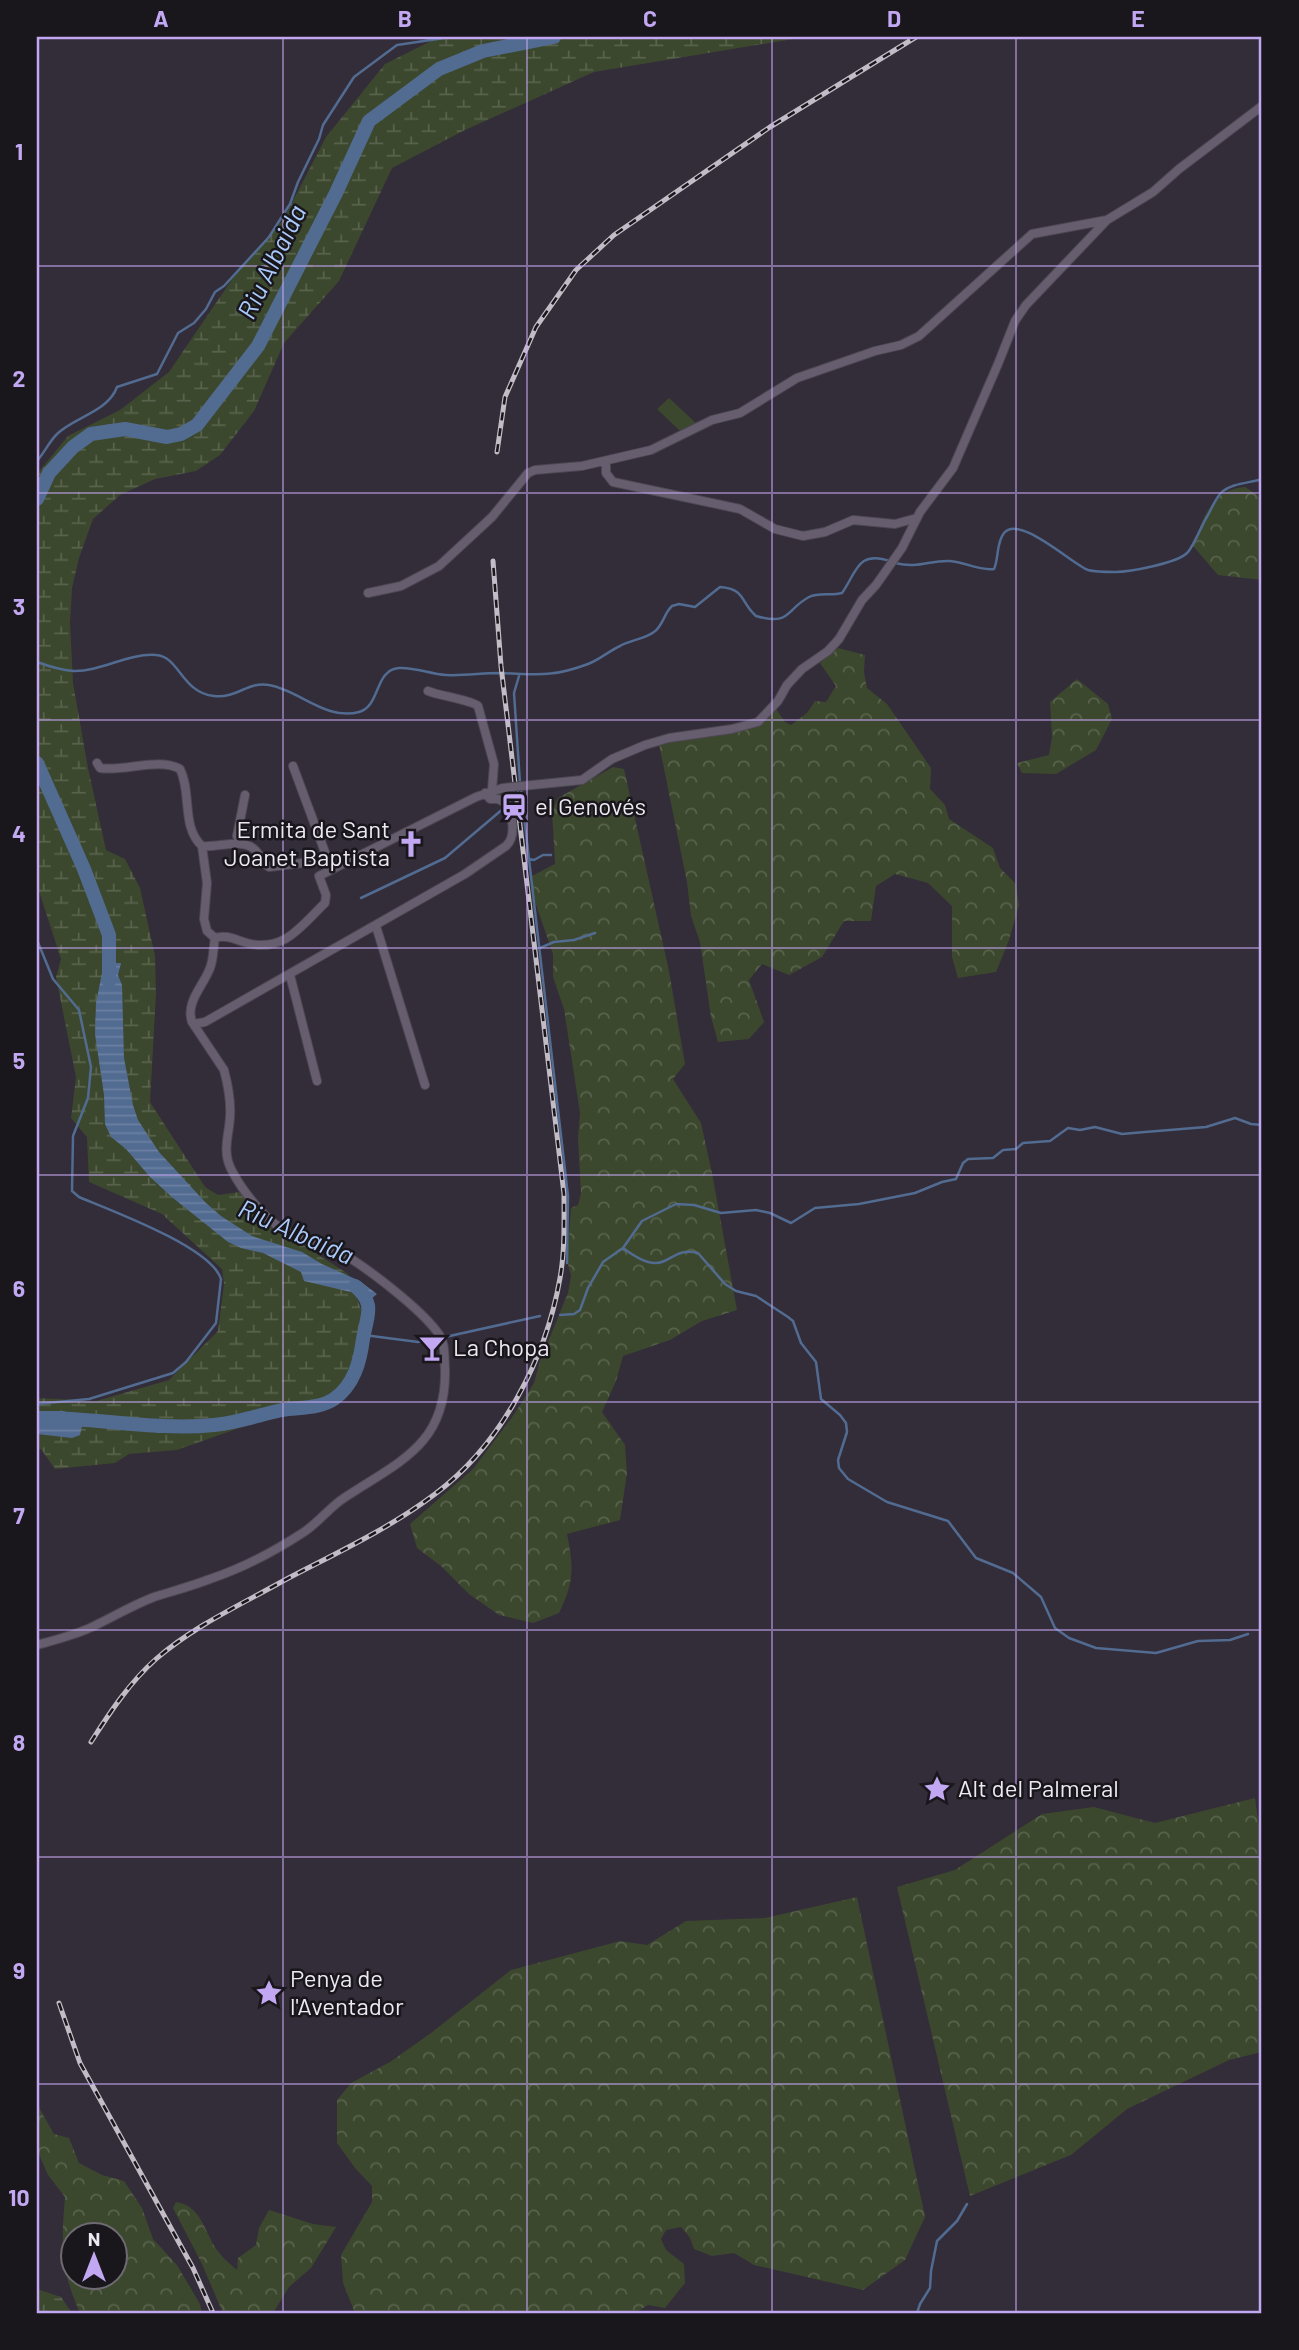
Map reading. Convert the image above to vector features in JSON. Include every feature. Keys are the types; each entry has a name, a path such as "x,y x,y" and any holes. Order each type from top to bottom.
{"street":[{"path":"215,938 224,936 259,945 273,945 286,940 325,903 326,895 319,876 488,791 582,780 612,759 645,745 758,722 802,669 828,651 839,639 855,610 902,548 917,517 953,468 1015,320 1026,305 1107,220 1153,192 1262,106"},
{"path":"368,593 401,586 439,566 492,517 528,473 606,461 651,450 712,420 740,413 797,378 910,342 1032,234 1107,220"},
{"path":"606,461 606,473 613,482 740,509 775,529 803,536 825,532 853,520 895,524 917,517"},
{"path":"194,1024 205,1022 376,926 465,874 510,842 512,829 507,804 498,799 490,799 488,791 494,759 478,706 470,701 455,700 428,691"},
{"path":"97,763 100,768 113,770 159,765 180,769 186,788 189,820 194,837 202,846 207,883 204,919 207,931 215,938"},
{"path":"293,766 332,869"},
{"path":"241,844 237,836 245,796"},
{"path":"202,846 241,844 252,847 264,865 269,867 328,860"},
{"path":"376,926 425,1085"},
{"path":"37,1644 92,1627 154,1597 252,1562 305,1532 342,1499 391,1470 410,1455 433,1424 443,1402 444,1357 438,1332 372,1273 343,1253 288,1233 274,1224 232,1170 226,1150 230,1116 224,1070 190,1017 190,1009 210,969 215,938"},
{"path":"290,975 317,1081"}],"green space":[{"path":"439,37 805,37 594,72 465,130 392,168 339,281 284,343 254,411 220,455 196,471 155,479 120,495 93,519 72,588 70,623 73,683 106,850 125,859 140,888 155,956 156,993 150,1102 205,1187 218,1195 240,1192 263,1219 348,1274 364,1317 354,1370 329,1396 177,1450 129,1454 115,1463 55,1469 41,1449 37,1450 37,1398 96,1401 169,1380 218,1331 224,1284 222,1269 162,1214 89,1182 87,1137 71,1118 76,1077 56,977 61,959 37,885 37,474 68,436 120,410 169,372 237,272 283,220 326,137 385,64"},
{"path":"669,398 697,424 681,432 657,409"},
{"path":"1245,487 1262,498 1262,580 1218,575 1193,546 1205,516 1216,499 1233,489"},
{"path":"838,648 865,655 867,688 887,704 931,768 930,789 945,805 949,819 993,848 1000,868 1016,884 1019,905 1009,940 996,972 958,978 952,957 952,906 928,883 895,874 876,886 871,921 844,921 822,957 789,975 762,964 749,980 764,1022 749,1039 718,1042 659,744 760,726 776,709 785,722 791,725 807,713 815,701 826,702 836,686 820,663"},
{"path":"1077,679 1108,704 1112,719 1096,750 1056,774 1022,773 1017,763 1049,755 1052,737 1050,702"},
{"path":"613,767 624,769 669,971 685,1064 673,1079 701,1123 737,1310 702,1321 670,1340 623,1356 616,1381 602,1412 625,1445 627,1473 620,1520 567,1534 571,1575 564,1602 559,1613 533,1623 499,1615 469,1594 441,1566 417,1548 410,1524 473,1469 513,1416 534,1383 540,1361 568,1293 571,1276 567,1260 571,1208 578,1205 581,1193 578,1138 580,1113 564,1009 553,977 553,954 533,896 532,876 555,864 552,811 558,798"},
{"path":"1255,1798 1259,1827 1262,1827 1262,2052 1229,2060 1127,2109 1071,2155 970,2196 897,1887 955,1870 1042,1814 1094,1807 1155,1823"},
{"path":"857,1897 925,2217 905,2260 863,2290 754,2265 734,2253 712,2256 694,2249 690,2238 681,2227 666,2230 661,2239 666,2250 684,2264 685,2283 665,2308 648,2305 635,2313 355,2313 343,2283 341,2255 372,2202 372,2186 337,2143 337,2100 351,2083 390,2062 511,1970 620,1941 647,1945 686,1921 765,1918"},
{"path":"37,2104 54,2134 69,2138 79,2163 102,2175 124,2181 142,2208 153,2239 177,2265 200,2304 202,2313 80,2313 71,2290 130,2290 130,2220 64,2220 65,2197 48,2175 37,2150"},
{"path":"176,2202 185,2204 197,2214 217,2250 237,2270 238,2258 256,2245 259,2228 269,2210 313,2224 336,2227 311,2268 289,2287 273,2313 223,2313 173,2208"},
{"path":"37,2289 61,2297 72,2313 37,2313"}],"water":[{"path":"104,963 121,963 118,975 122,985 124,1058 133,1105 138,1120 159,1152 221,1216 252,1236 302,1252 360,1281 377,1294 370,1300 355,1293 304,1281 301,1272 263,1253 228,1242 173,1198 111,1137 105,1124 104,1095 95,1034 96,1003"},
{"path":"37,1411 64,1411 82,1426 80,1435 72,1438 37,1434"}],"waterway":[{"path":"37,461 57,434 99,408 113,396 117,387 157,374 178,333 194,323 215,292 224,286 269,237 290,204 323,125 354,77 397,45 451,37"},
{"name":"Riu Albaida","path":"37,499 49,473 73,447 91,434 125,429 167,437 181,434 197,425 258,346 336,193 369,121 439,69 483,51 554,37"},
{"path":"895,563 917,565 950,561 994,569 1001,537 1011,529 1033,535 1088,570 1115,572 1153,566 1187,553 1222,492 1236,485 1262,479"},
{"path":"37,662 63,670 83,671 135,657 156,655 170,661 188,682 203,693 222,696 255,685 269,685 324,709 347,714 366,708 381,681 391,670 405,668 453,675 544,674 564,671 592,662 624,644 650,634 657,629 672,606 679,604 695,607 720,587 739,593 756,616 776,619 787,615 809,597 842,593 864,561 871,558 890,561"},
{"path":"519,676 514,693 520,783"},
{"name":"Riu Albaida","path":"37,763 84,869 109,935 109,981"},
{"path":"521,790 568,1196 567,1263"},
{"path":"361,898 445,858 504,808"},
{"path":"529,859 551,855"},
{"path":"540,948 554,942 574,940 595,933"},
{"path":"37,940 53,979 79,1010 91,1067 88,1098 73,1136 72,1191 79,1197 180,1242 213,1267 221,1279 216,1323 186,1362 173,1373 89,1399 37,1404"},
{"path":"560,1315 574,1314 580,1310 588,1288 603,1262 623,1248 642,1221 676,1204 694,1205 721,1213 756,1210 791,1223 815,1208 859,1204 915,1193 956,1179 963,1163 968,1159 993,1158 1003,1150 1016,1149 1023,1143 1050,1141 1068,1128 1080,1130 1095,1127 1122,1134 1206,1127 1235,1118 1262,1125"},
{"path":"623,1248 638,1258 658,1263 679,1254 698,1253 725,1284 736,1291 756,1296 793,1321 801,1343 816,1362 821,1399 846,1423 847,1432 838,1460 839,1468 848,1479 887,1502 948,1521 976,1558 1013,1573 1041,1597 1055,1628 1069,1638 1096,1648 1156,1653 1198,1641 1230,1640 1248,1634"},
{"name":"Riu Albaida","path":"37,1418 170,1426 214,1425 328,1402 347,1387 360,1356 368,1304 362,1292 355,1286"},
{"path":"445,1337 540,1316"},
{"path":"364,1335 418,1342 438,1338"},
{"path":"917,2313 930,2288 937,2241 957,2221 967,2204"}],"railway":[{"path":"497,452 505,397 536,327 576,270 614,235 770,127 916,37"},
{"path":"91,1742 129,1687 156,1659 186,1636 399,1519 459,1474 500,1425 532,1369 544,1339 562,1268 564,1194 501,666 493,561"},
{"path":"59,2003 80,2063 193,2268 213,2313"}],"place":[{"name":"el Genovés","path":"514,807"},
{"name":"Ermita de Sant Joanet Baptista","path":"411,844"},
{"name":"La Chopa","path":"432,1348"},
{"name":"Alt del Palmeral","path":"937,1789"},
{"name":"Penya de l'Aventador","path":"269,1993"}]}
